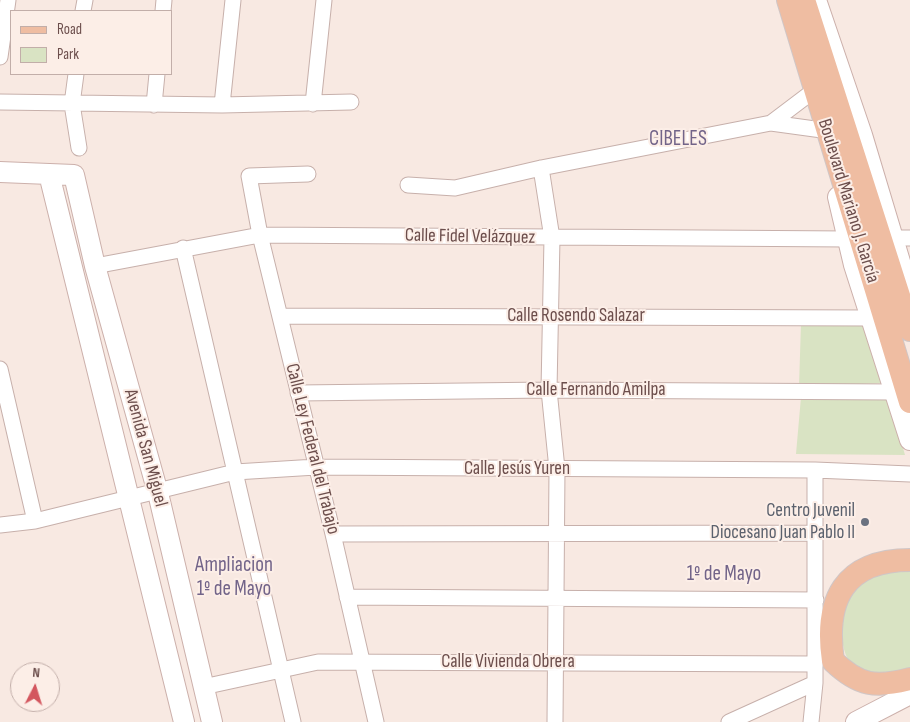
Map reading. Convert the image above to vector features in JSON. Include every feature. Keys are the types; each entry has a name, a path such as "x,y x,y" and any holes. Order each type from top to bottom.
{"main road":[{"name":"Boulevard Mariano J. García","path":"788,0 876,316 902,397"},
{"name":"Boulevard Mariano J. García","path":"804,0 908,311"},
{"path":"910,560 869,565 854,575 843,586 830,618 833,660 845,672 868,683 886,685 910,679"}],"street":[{"path":"0,57 8,0"},
{"path":"222,105 234,0"},
{"path":"312,104 324,0"},
{"path":"816,0 902,238 908,311"},
{"path":"804,52 848,239 876,316"},
{"path":"76,75 72,104 79,148"},
{"path":"154,105 157,75"},
{"path":"771,123 812,92"},
{"path":"0,102 222,105 351,102"},
{"path":"408,185 456,188 541,168 771,123 822,130"},
{"path":"541,168 552,238 549,390 557,469 555,722"},
{"path":"0,172 48,174"},
{"name":"Avenida San Miguel","path":"184,722 127,499 48,174 74,175 95,266 158,493 212,722"},
{"name":"Calle Ley Federal del Trabajo","path":"308,174 249,176 260,235 333,534 376,722"},
{"name":"Calle Fidel Velázquez","path":"95,266 260,235 848,239"},
{"path":"183,248 293,722"},
{"name":"Calle Rosendo Salazar","path":"280,316 876,316"},
{"path":"0,369 7,429 35,521"},
{"name":"Calle Fernando Amilpa","path":"298,393 549,390 902,397"},
{"path":"902,397 910,440"},
{"name":"Calle Jesús Yuren","path":"0,526 35,521 158,493 235,472 316,468 815,470 910,474"},
{"path":"811,722 815,683 815,470"},
{"path":"333,534 814,533"},
{"path":"347,597 816,600"},
{"name":"Calle Vivienda Obrera","path":"204,687 281,672 318,662 555,661 815,664"},
{"path":"729,722 815,683"},
{"path":"856,722 910,694"}],"green space":[{"path":"801,323 867,323 884,383 799,387"},
{"path":"888,396 905,455 796,454 801,397"},
{"path":"910,570 910,671 878,679 853,666 846,654 842,631 846,607 857,587 870,576 881,572"}],"place":[{"name":"Centro Juvenil Diocesano Juan Pablo II","path":"865,522"}],"district":[{"name":"CIBELES","path":"678,140"},
{"name":"1º de Mayo","path":"724,575"},
{"name":"Ampliacion 1º de Mayo","path":"234,578"}]}
